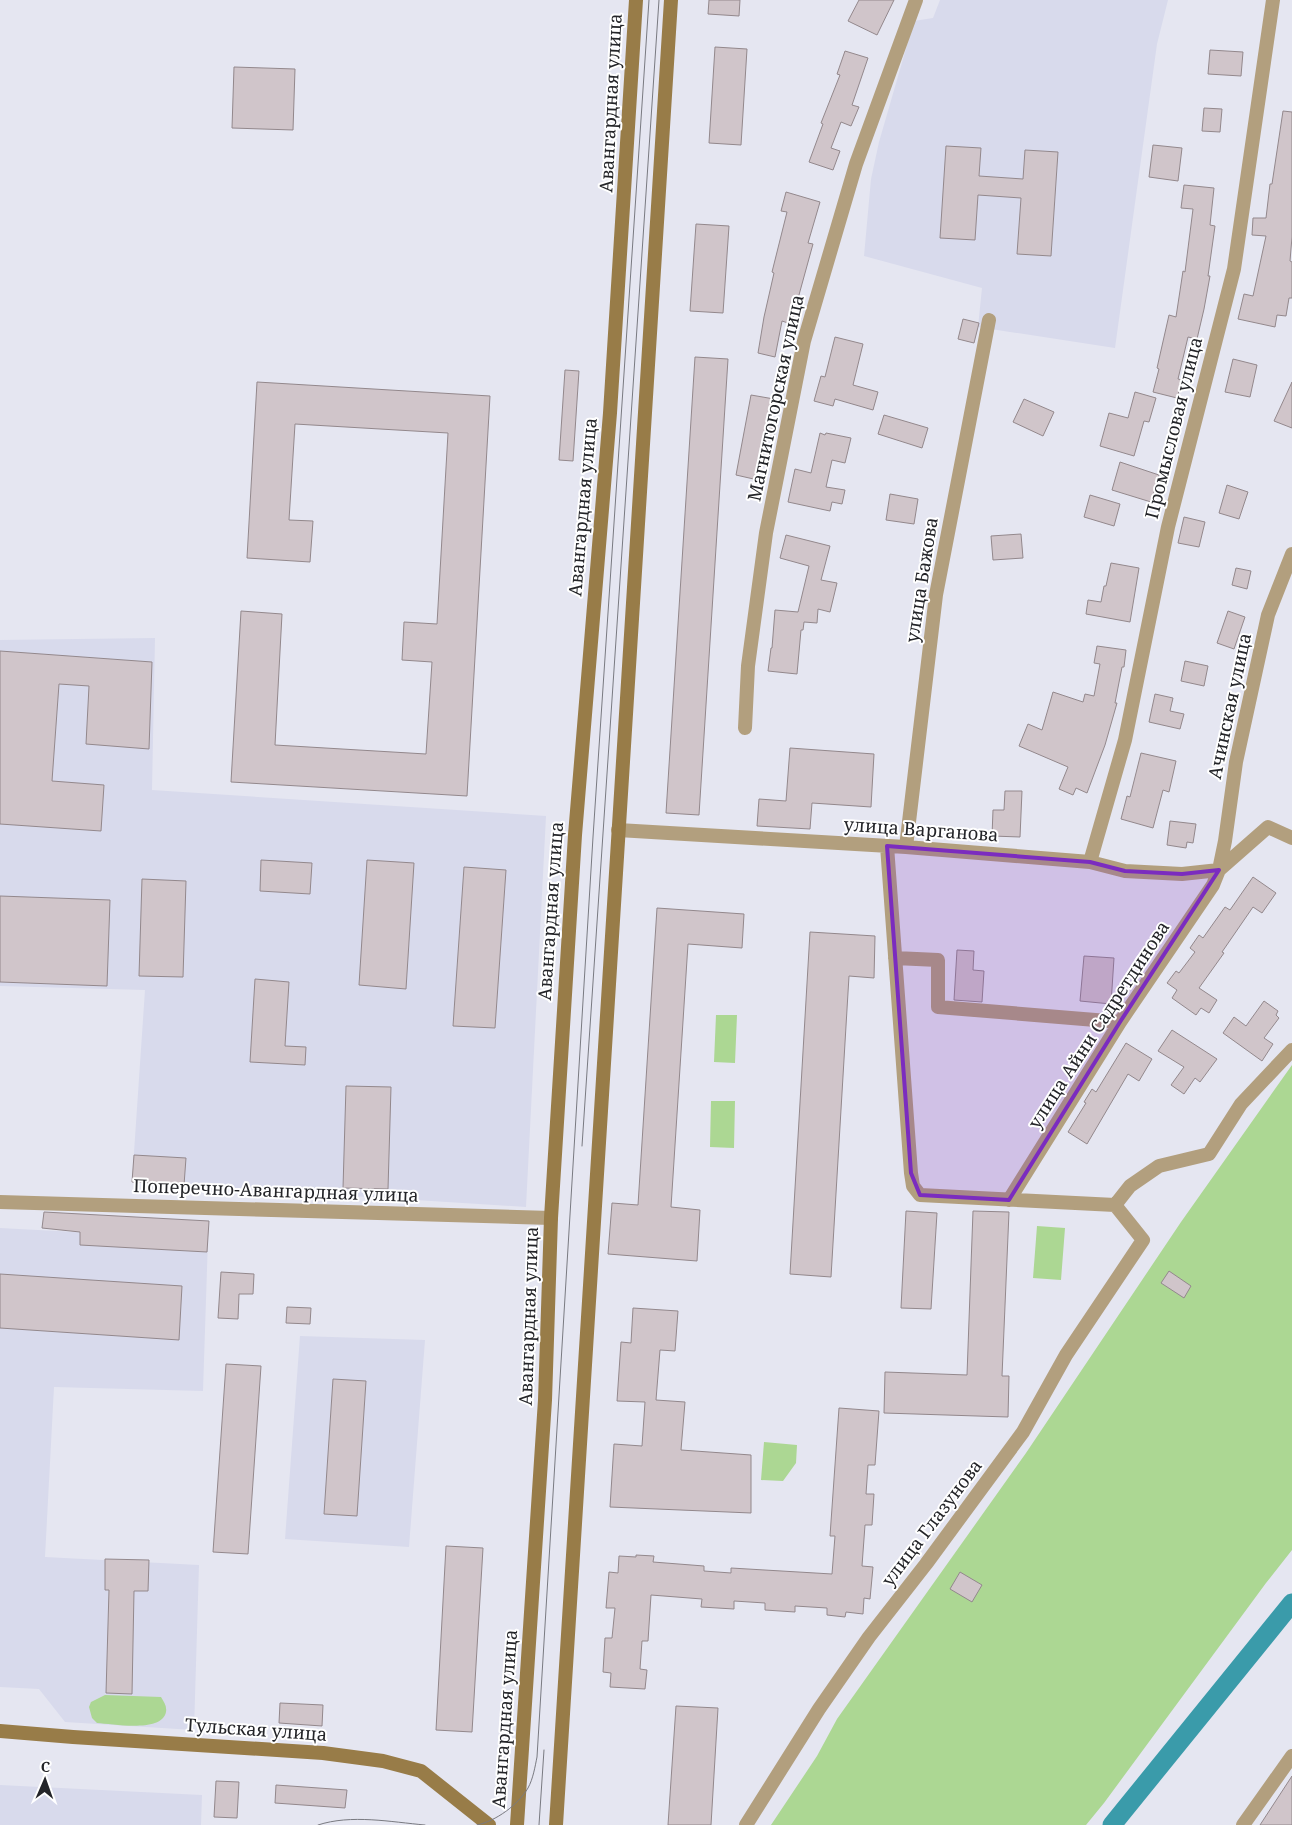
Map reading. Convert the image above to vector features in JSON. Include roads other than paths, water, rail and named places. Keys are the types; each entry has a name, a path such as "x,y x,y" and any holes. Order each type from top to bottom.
{"main road":[{"name":"Авангардная улица","path":"517,1825 545,1400 551,1218 575,835 610,413 636,0"},
{"path":"556,1825 671,0"},
{"name":"Тульская улица","path":"0,1731 323,1753 383,1761 421,1771 489,1825"}],"street":[{"name":"Магнитогорская улица","path":"745,728 748,666 766,533 804,341 856,164 916,0"},
{"name":"Промысловая улица","path":"1090,862 1125,740 1168,527 1234,269 1273,0"},
{"name":"улица Бажова","path":"906,847 936,594 989,320"},
{"name":"Ачинская улица","path":"1219,870 1236,762 1268,615 1292,554"},
{"path":"1219,870 1268,827 1292,838"},
{"name":"улица Варганова","path":"618,830 906,847 1090,862 1125,871 1182,874 1219,870"},
{"path":"887,846 913,1186 920,1195 1115,1205 1130,1186 1159,1166 1209,1154 1241,1104 1292,1050"},
{"name":"улица Айни Садретдинова","path":"1009,1200 1120,1022 1203,901 1219,870"},
{"path":"896,958 938,960 938,1007 1120,1022"},
{"name":"Поперечно-Авангардная улица","path":"0,1202 551,1218"},
{"name":"улица Глазунова","path":"746,1825 819,1709 869,1637 926,1564 1023,1432 1066,1355 1143,1240 1115,1205"},
{"path":"1243,1825 1292,1756"}],"waterway":[{"path":"1112,1825 1292,1603"}],"tram line":[{"path":"477,1825 499,1816 524,1794 534,1773 537,1757 593,837 649,0"},
{"path":"582,1146 659,0"},
{"path":"539,1825 544,1750"},
{"path":"318,1825 357,1819 425,1825"}]}
